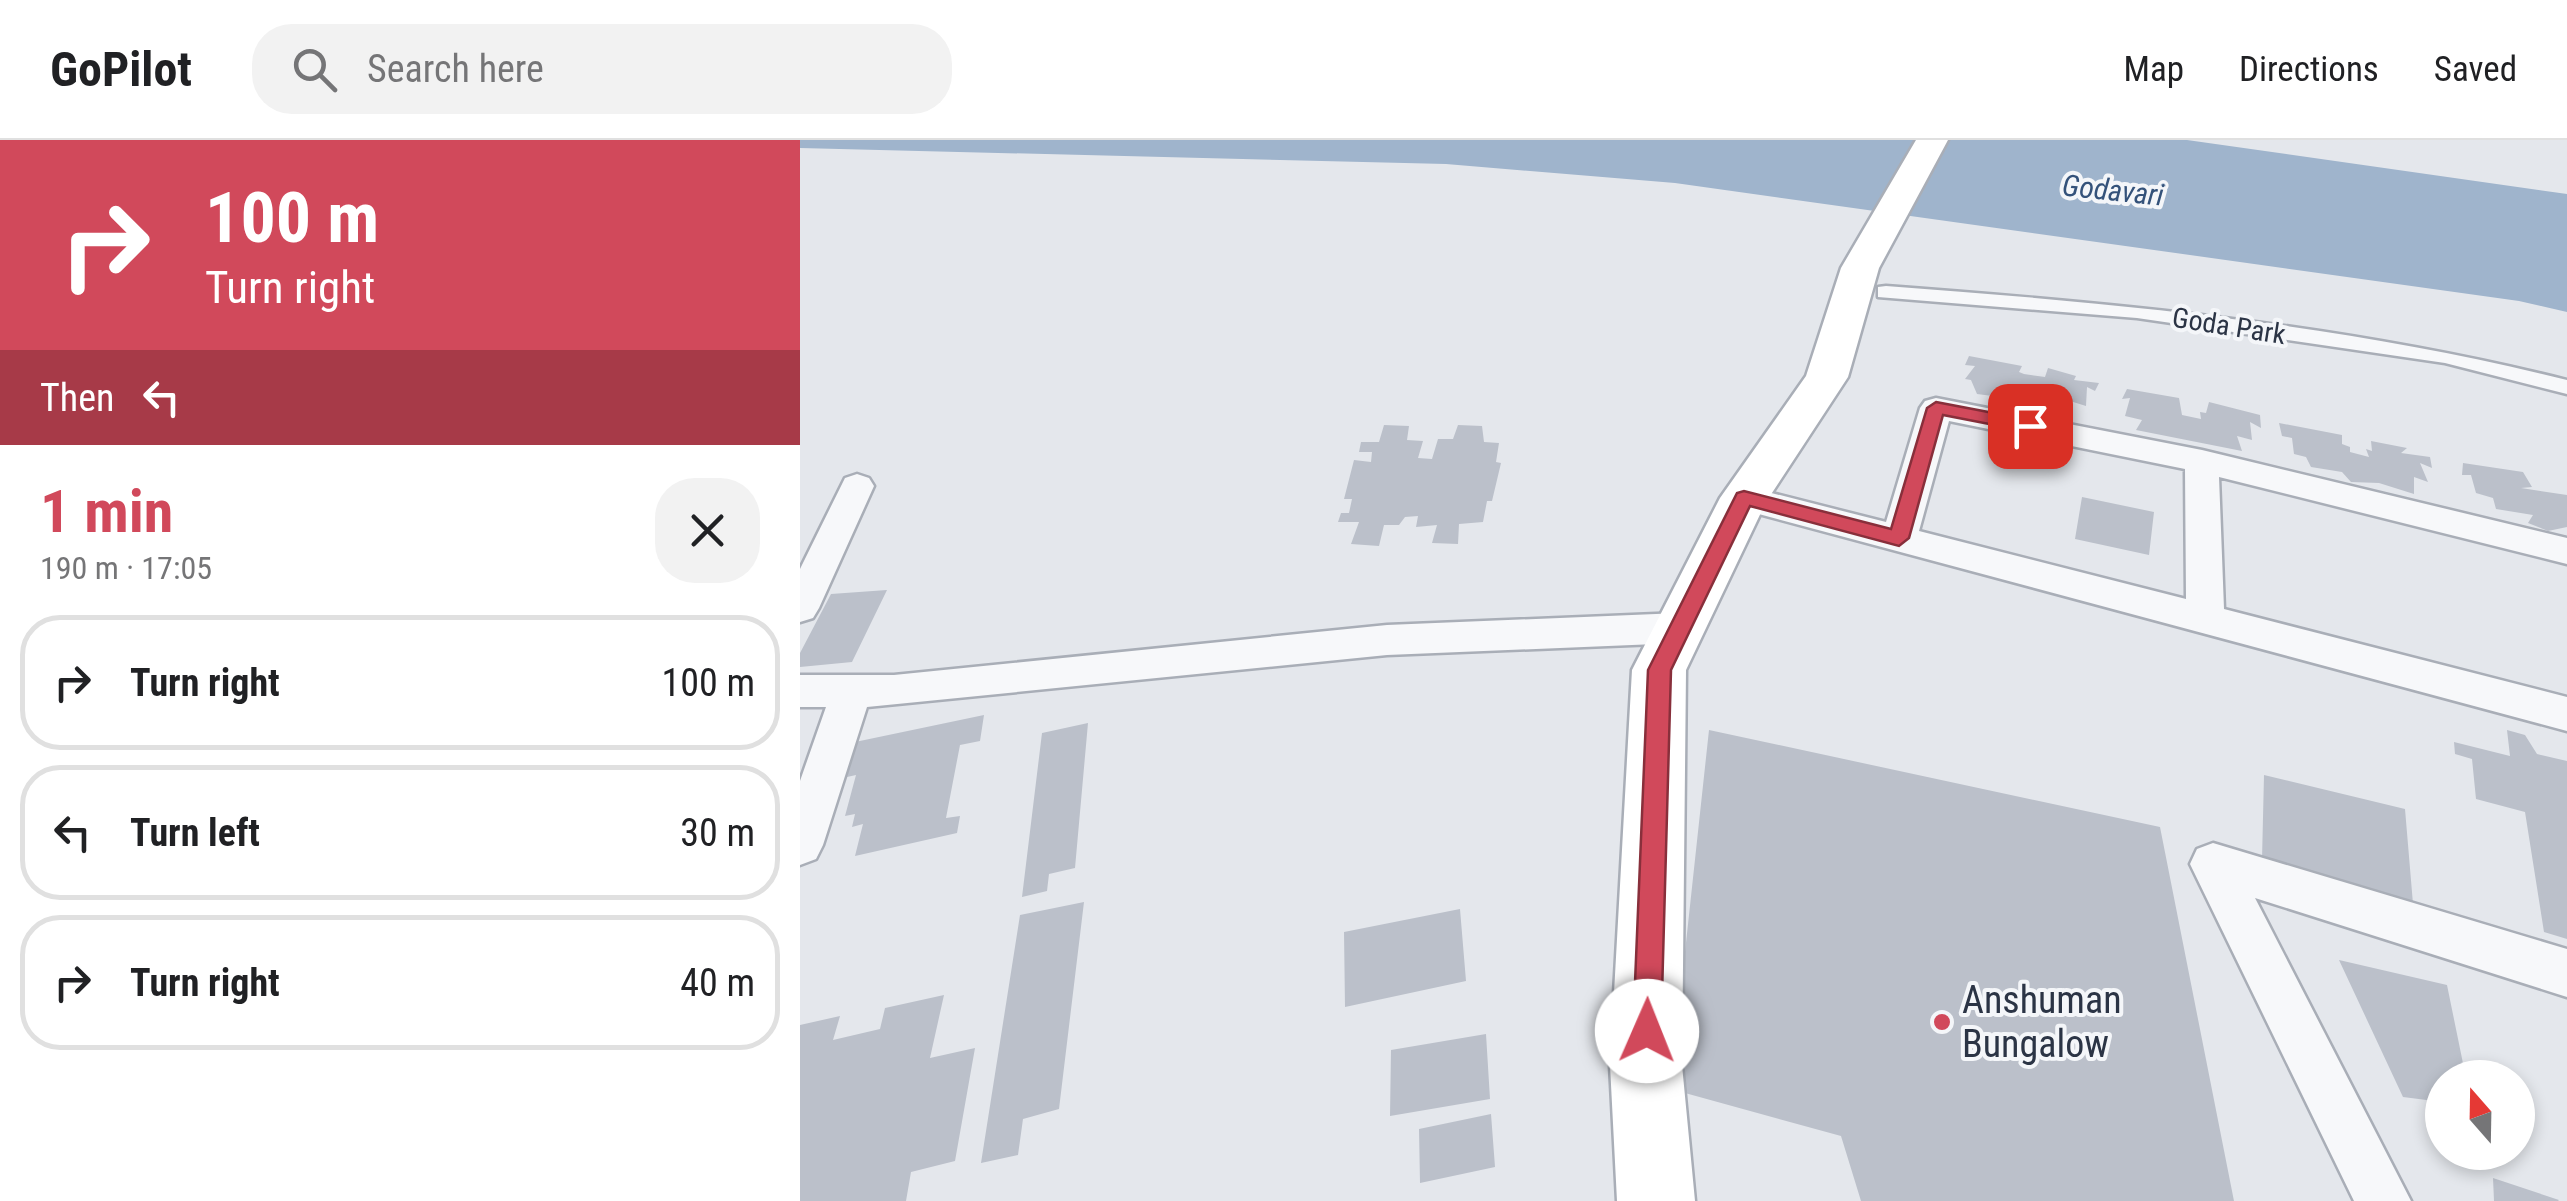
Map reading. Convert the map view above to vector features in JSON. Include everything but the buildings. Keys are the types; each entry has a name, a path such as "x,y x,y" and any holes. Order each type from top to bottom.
{"main road":[{"path":"1656,1201 1646,1066 1660,670 1744,498 1827,377 1932,140"}],"street":[{"name":"Goda Park","path":"1873,280 2137,311 2445,356 2567,387"},
{"path":"1899,538 1936,408 2202,461 2567,552"},
{"path":"2202,461 2204,619"},
{"path":"800,608 857,486"},
{"path":"1744,498 2567,714"},
{"path":"800,690 894,691 1387,640 1680,628"},
{"path":"800,845 854,688"},
{"path":"2383,1201 2213,864 2567,973"}],"water":[{"name":"Godavari","path":"800,140 2187,140 2567,194 2567,312 2519,301 1675,183 1446,164 800,148"}],"place":[{"name":"Anshuman Bungalow","path":"1942,1022"}],"route":[{"path":"1647,1031 1660,670 1744,498 1899,538 1936,408 2030,426"}]}
